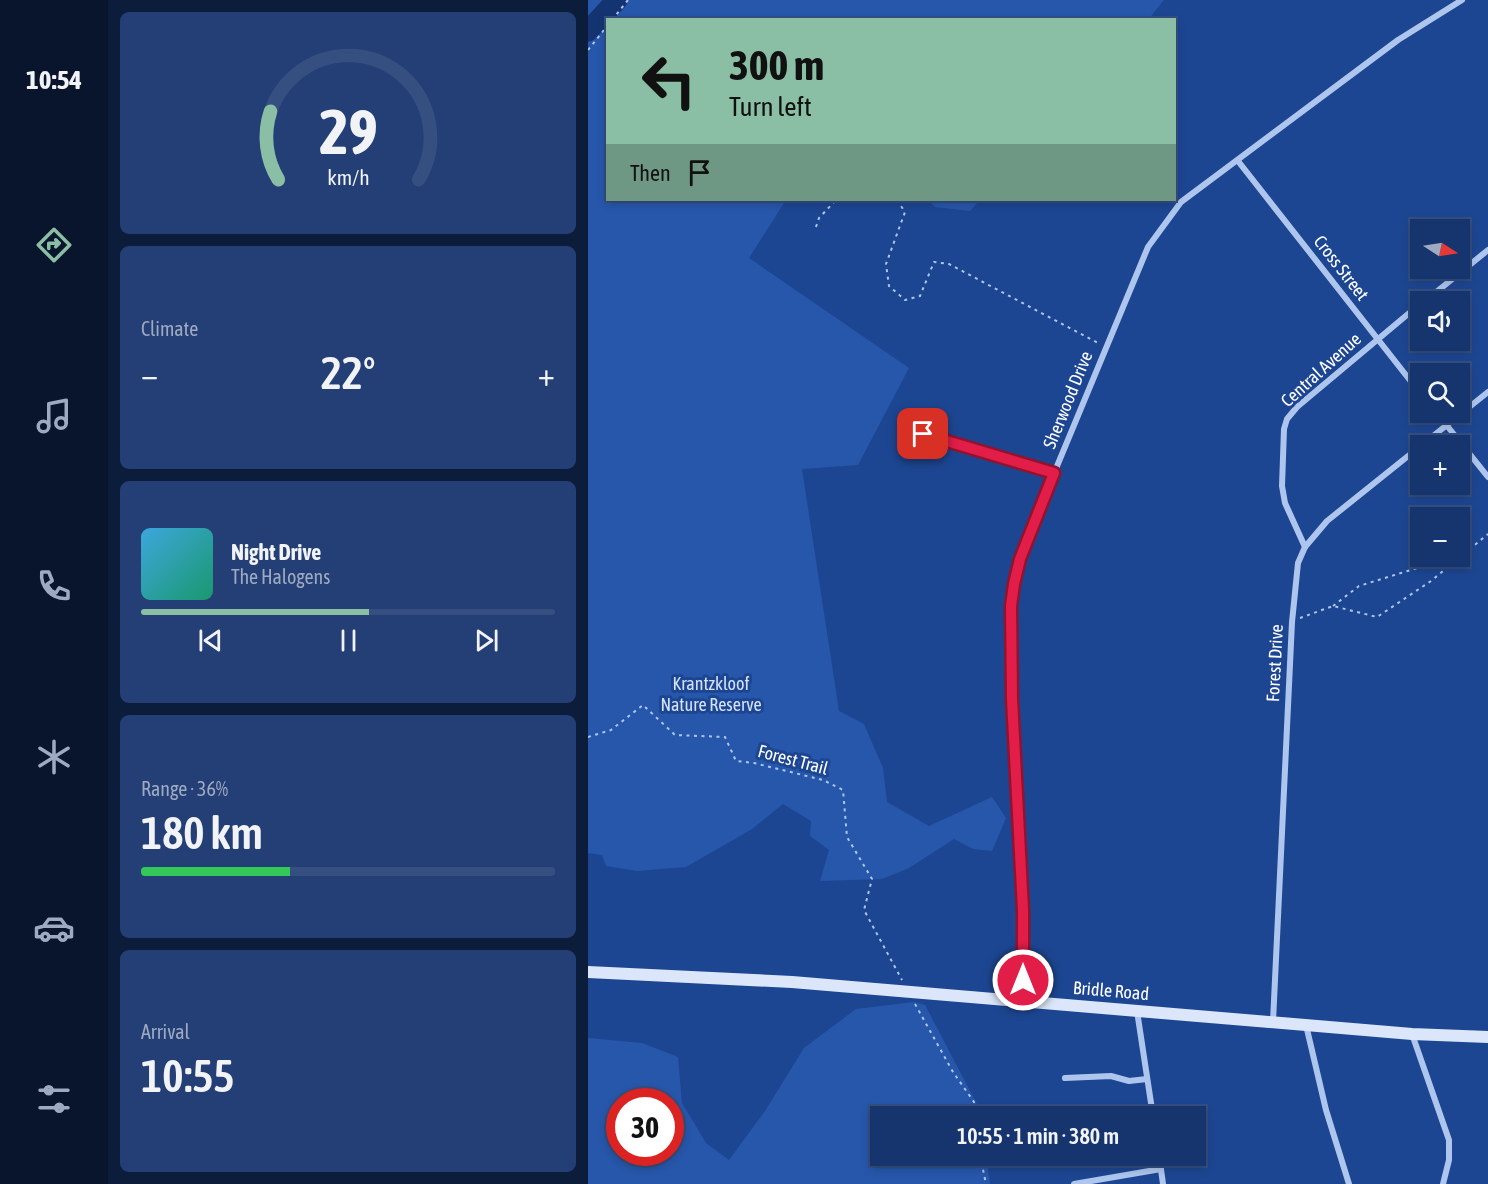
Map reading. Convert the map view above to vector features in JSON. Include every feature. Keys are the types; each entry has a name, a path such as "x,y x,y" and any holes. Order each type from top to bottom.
{"main road":[{"name":"Bridle Road","path":"588,972 735,978 1412,1034 1488,1037"}],"street":[{"name":"Sherwood Drive","path":"1024,1002 1023,910 1012,699 1011,606 1014,584 1020,559 1054,473 1148,247 1181,202 1398,40 1462,0"},
{"name":"Cross Street","path":"1238,161 1410,380"},
{"name":"Central Avenue","path":"1437,291 1488,250"},
{"name":"Central Avenue","path":"1305,547 1285,502 1282,486 1284,429 1287,419 1297,407 1410,313"},
{"name":"Forest Drive","path":"1273,1022 1292,622 1298,563 1305,547 1326,521 1488,392"},
{"path":"1446,424 1488,477"},
{"path":"923,434 1054,473"},
{"path":"1137,1011 1152,1106"},
{"path":"1306,1025 1326,1110 1349,1184"},
{"path":"1412,1034 1449,1140 1449,1160 1443,1184"},
{"path":"1065,1078 1112,1076 1129,1081 1148,1079"},
{"path":"1161,1166 1163,1184"},
{"path":"1074,1184 1161,1169"}],"path":[{"path":"614,18 628,0"},
{"path":"588,50 606,28"},
{"path":"816,227 819,218 835,201"},
{"path":"898,201 905,212 886,264 889,286 905,300 920,296 934,262 949,264 1106,347"},
{"path":"1470,548 1488,534"},
{"path":"1292,622 1333,606 1359,586 1423,567"},
{"path":"1333,606 1377,617 1431,581 1447,567"},
{"name":"Forest Trail","path":"588,737 611,730 643,705 675,735 725,737 736,761 754,763 823,780 843,790 847,837 872,879 864,910 952,1072 974,1102 974,1106"},
{"path":"982,1166 986,1184"}],"green space":[{"name":"Krantzkloof Nature Reserve","path":"588,0 1164,0 1150,18 606,18 606,201 785,201 749,258 909,368 858,465 802,469 839,711 864,724 883,768 887,802 929,826 992,797 1006,818 992,851 973,849 954,839 909,868 882,879 820,881 829,850 810,836 811,821 783,804 752,829 686,867 637,871 606,866 602,855 588,853"},
{"path":"929,201 979,201 970,211 935,207"},
{"path":"914,1002 925,1005 978,1106 870,1106 870,1166 988,1166 990,1184 588,1184 588,1038 642,1043 678,1057 681,1088 606,1088 606,1166 684,1166 684,1106 706,1143 729,1160 765,1111 804,1048 856,1009"}],"waterway":[{"path":"588,31 617,0"}],"route":[{"path":"923,434 1054,473 1020,559 1011,606 1012,699 1023,910 1023,980"}]}
